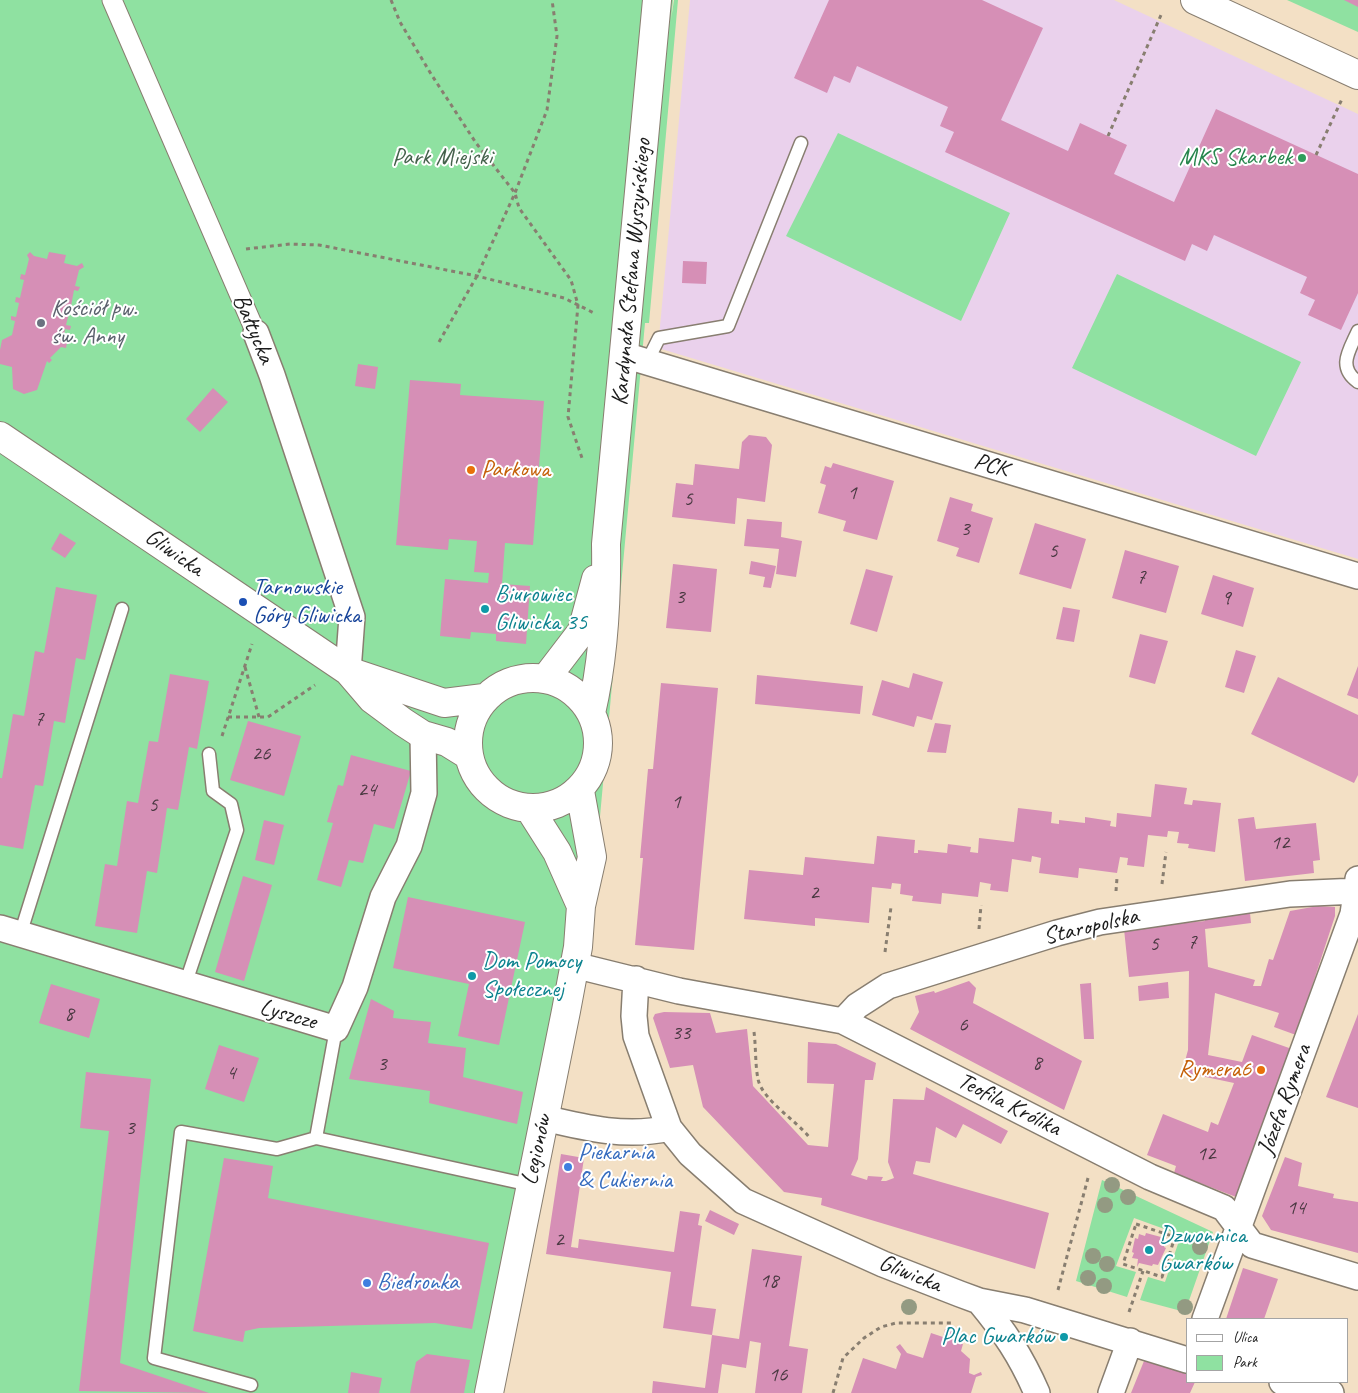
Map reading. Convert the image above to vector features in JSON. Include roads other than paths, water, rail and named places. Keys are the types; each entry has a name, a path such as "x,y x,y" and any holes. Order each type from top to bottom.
{"street":[{"name":"Bałtycka","path":"112,0 272,375 352,617 348,671"},
{"name":"Kardynała Stefana Wyszyńskiego","path":"591,713 601,666 607,597 606,544 612,480 636,359 657,0"},
{"path":"1195,0 1358,75"},
{"name":"PCK","path":"636,359 1358,576"},
{"name":"Gliwicka","path":"0,436 348,671 372,699 424,734 447,742 468,755"},
{"name":"Kardynała Stefana Wyszyńskiego","path":"546,678 582,631 606,544"},
{"name":"Gliwicka","path":"348,671 444,703 484,698"},
{"path":"546,678 574,690 591,713 598,744 593,771 580,791 562,804 529,808 506,802 489,792 475,775 468,755 471,726 484,698 496,689 519,679 546,678"},
{"name":"Lyszcze","path":"10,931 336,1029 355,987 383,897 409,846 424,793 424,734"},
{"name":"Legionów","path":"489,1393 574,965 581,906 592,857 580,791"},
{"path":"529,808 557,852 581,906"},
{"name":"Staropolska","path":"843,1021 857,1006 888,986 1057,933 1100,922 1281,895 1357,887"},
{"name":"Józefa Rymera","path":"1206,1318 1353,914 1357,887"},
{"path":"574,965 636,979"},
{"name":"Gliwicka","path":"636,979 634,1016 636,1036 669,1128 690,1154 743,1201 883,1264 979,1301 1025,1310 1186,1360"},
{"name":"Teofila Królika","path":"636,979 679,991 843,1021 1150,1177 1224,1208 1238,1229 1252,1245 1358,1277"},
{"path":"544,1118 636,1134 669,1128"},
{"path":"979,1301 1009,1338 1024,1363 1037,1393"},
{"path":"1111,1393 1130,1341"},
{"path":"1286,1383 1331,1393"}],"lane":[{"path":"636,359 659,338 728,326 801,143"},
{"path":"1358,331 1345,361 1347,372 1358,382"},
{"path":"10,931 122,609"},
{"path":"185,985 237,830 231,804 213,791 209,754"},
{"path":"316,1138 336,1029"},
{"path":"251,1385 154,1358 180,1132 277,1149 316,1138 530,1185"}],"place":[{"name":"MKS Skarbek","path":"1302,158"},
{"name":"Kościół pw. św. Anny","path":"41,323"},
{"name":"Parkowa","path":"471,470"},
{"name":"Tarnowskie Góry Gliwicka","path":"243,602"},
{"name":"Biurowiec Gliwicka 35","path":"485,609"},
{"name":"Dom Pomocy Społecznej","path":"472,976"},
{"name":"Rymera6","path":"1261,1070"},
{"name":"Piekarnia & Cukiernia","path":"568,1167"},
{"name":"Dzwonnica Gwarków","path":"1149,1250"},
{"name":"Biedronka","path":"367,1283"},
{"name":"Plac Gwarków","path":"1064,1337"}],"park label":[{"name":"Park Miejski","path":"442,158"}]}
